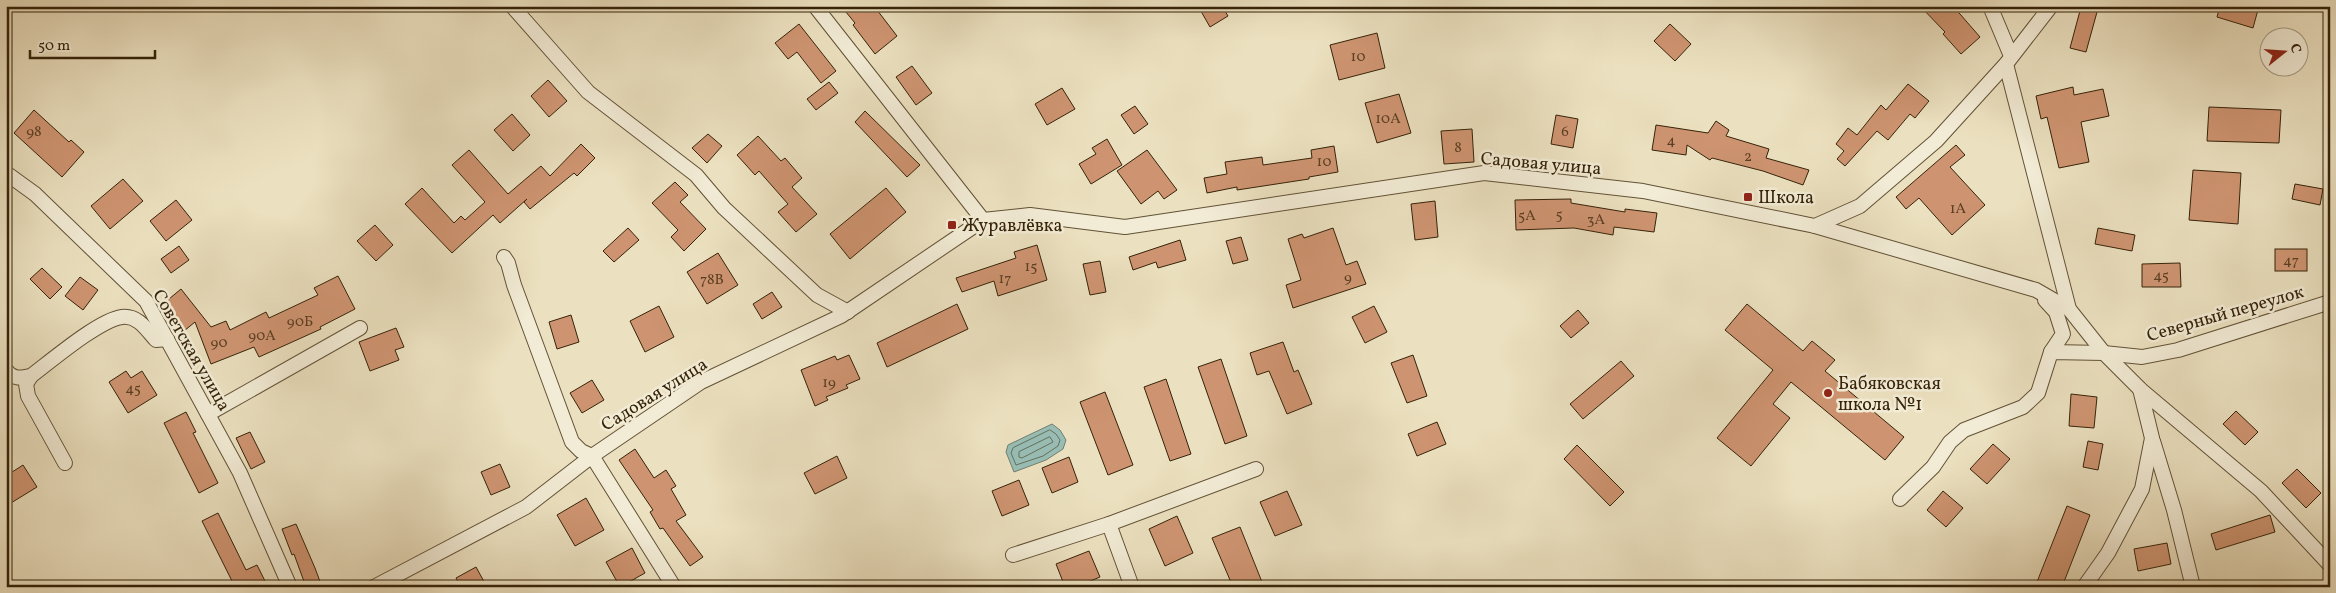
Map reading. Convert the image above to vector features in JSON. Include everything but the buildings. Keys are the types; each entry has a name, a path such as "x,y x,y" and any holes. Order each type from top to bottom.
{"street":[{"path":"512,6 588,92 696,175 724,208 817,295 848,312"},
{"path":"815,6 983,220"},
{"path":"1990,6 2008,60 2069,309 2104,353 2140,389 2261,491 2330,565"},
{"path":"1815,226 1860,206 1936,141 2008,60 2051,6"},
{"name":"Советская улица","path":"6,173 35,194 146,301 240,473 290,587"},
{"name":"Садовая улица","path":"374,587 526,508 592,456 701,382 848,312 983,220 1030,215 1125,227 1484,173 1643,191 1815,226 2036,290 2069,309"},
{"path":"504,257 508,263 514,285 572,442 581,451 592,456 674,587"},
{"path":"1900,499 1933,467 1950,442 1964,430 2023,407 2038,393 2052,352 2063,334 2056,312 2036,290"},
{"name":"Северный переулок","path":"2052,352 2104,353 2142,357 2178,350 2330,302"},
{"path":"6,370 9,375 19,379 31,376 106,323 124,316 140,321 156,340 167,339"},
{"path":"208,414 360,328"},
{"path":"31,376 26,384 28,396 64,462"},
{"path":"2140,389 2152,438 2174,510 2193,587"},
{"path":"2084,587 2108,554 2142,490 2152,438"},
{"path":"1013,555 1109,524 1256,469"},
{"path":"1109,524 1132,587"}],"water":[{"path":"1052,424 1060,430 1066,440 1063,449 1046,460 1014,472 1006,452 1008,445"}],"place":[{"name":"Школа","path":"1748,197"},
{"name":"Журавлёвка","path":"952,225"},
{"name":"Бабяковская школа №1","path":"1828,393"}]}
